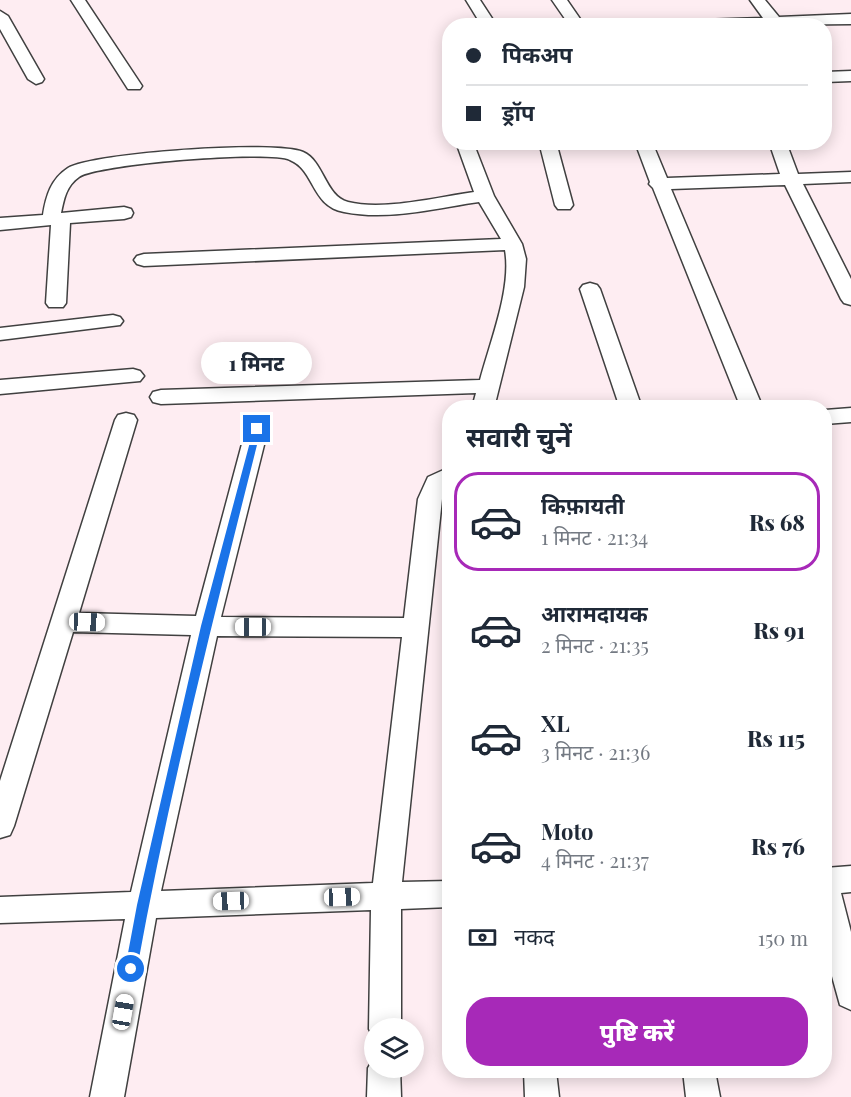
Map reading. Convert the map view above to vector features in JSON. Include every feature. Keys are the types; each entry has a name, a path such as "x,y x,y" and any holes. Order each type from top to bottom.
{"street":[{"path":"78,0 134,86"},
{"path":"473,0 485,18"},
{"path":"559,0 572,18"},
{"path":"757,0 772,18"},
{"path":"0,16 36,79"},
{"path":"832,20 851,19"},
{"path":"832,77 851,76"},
{"path":"467,150 485,196 513,244 516,260 513,287 485,400"},
{"path":"548,150 564,205"},
{"path":"646,150 658,184 750,400"},
{"path":"780,150 791,179 851,299"},
{"path":"56,303 57,193 68,175 80,169 251,151 289,152 298,156 310,167 329,199 335,204 346,207 423,204 485,196"},
{"path":"658,184 851,177"},
{"path":"0,224 124,213"},
{"path":"144,260 513,244"},
{"path":"590,289 628,400"},
{"path":"0,334 113,321"},
{"path":"0,387 133,376"},
{"path":"161,397 489,386"},
{"path":"832,416 851,415"},
{"path":"0,826 126,420"},
{"path":"107,1097 143,905 206,626 257,429"},
{"path":"385,1018 386,895 430,499 436,483 442,480"},
{"path":"63,622 416,628"},
{"path":"832,880 851,879"},
{"path":"0,910 442,894"},
{"path":"832,917 851,995"},
{"path":"384,1078 384,1097"},
{"path":"541,1078 542,1097"},
{"path":"700,1078 703,1097"}],"route":[{"path":"131,969 143,905 206,626 257,429"}]}
